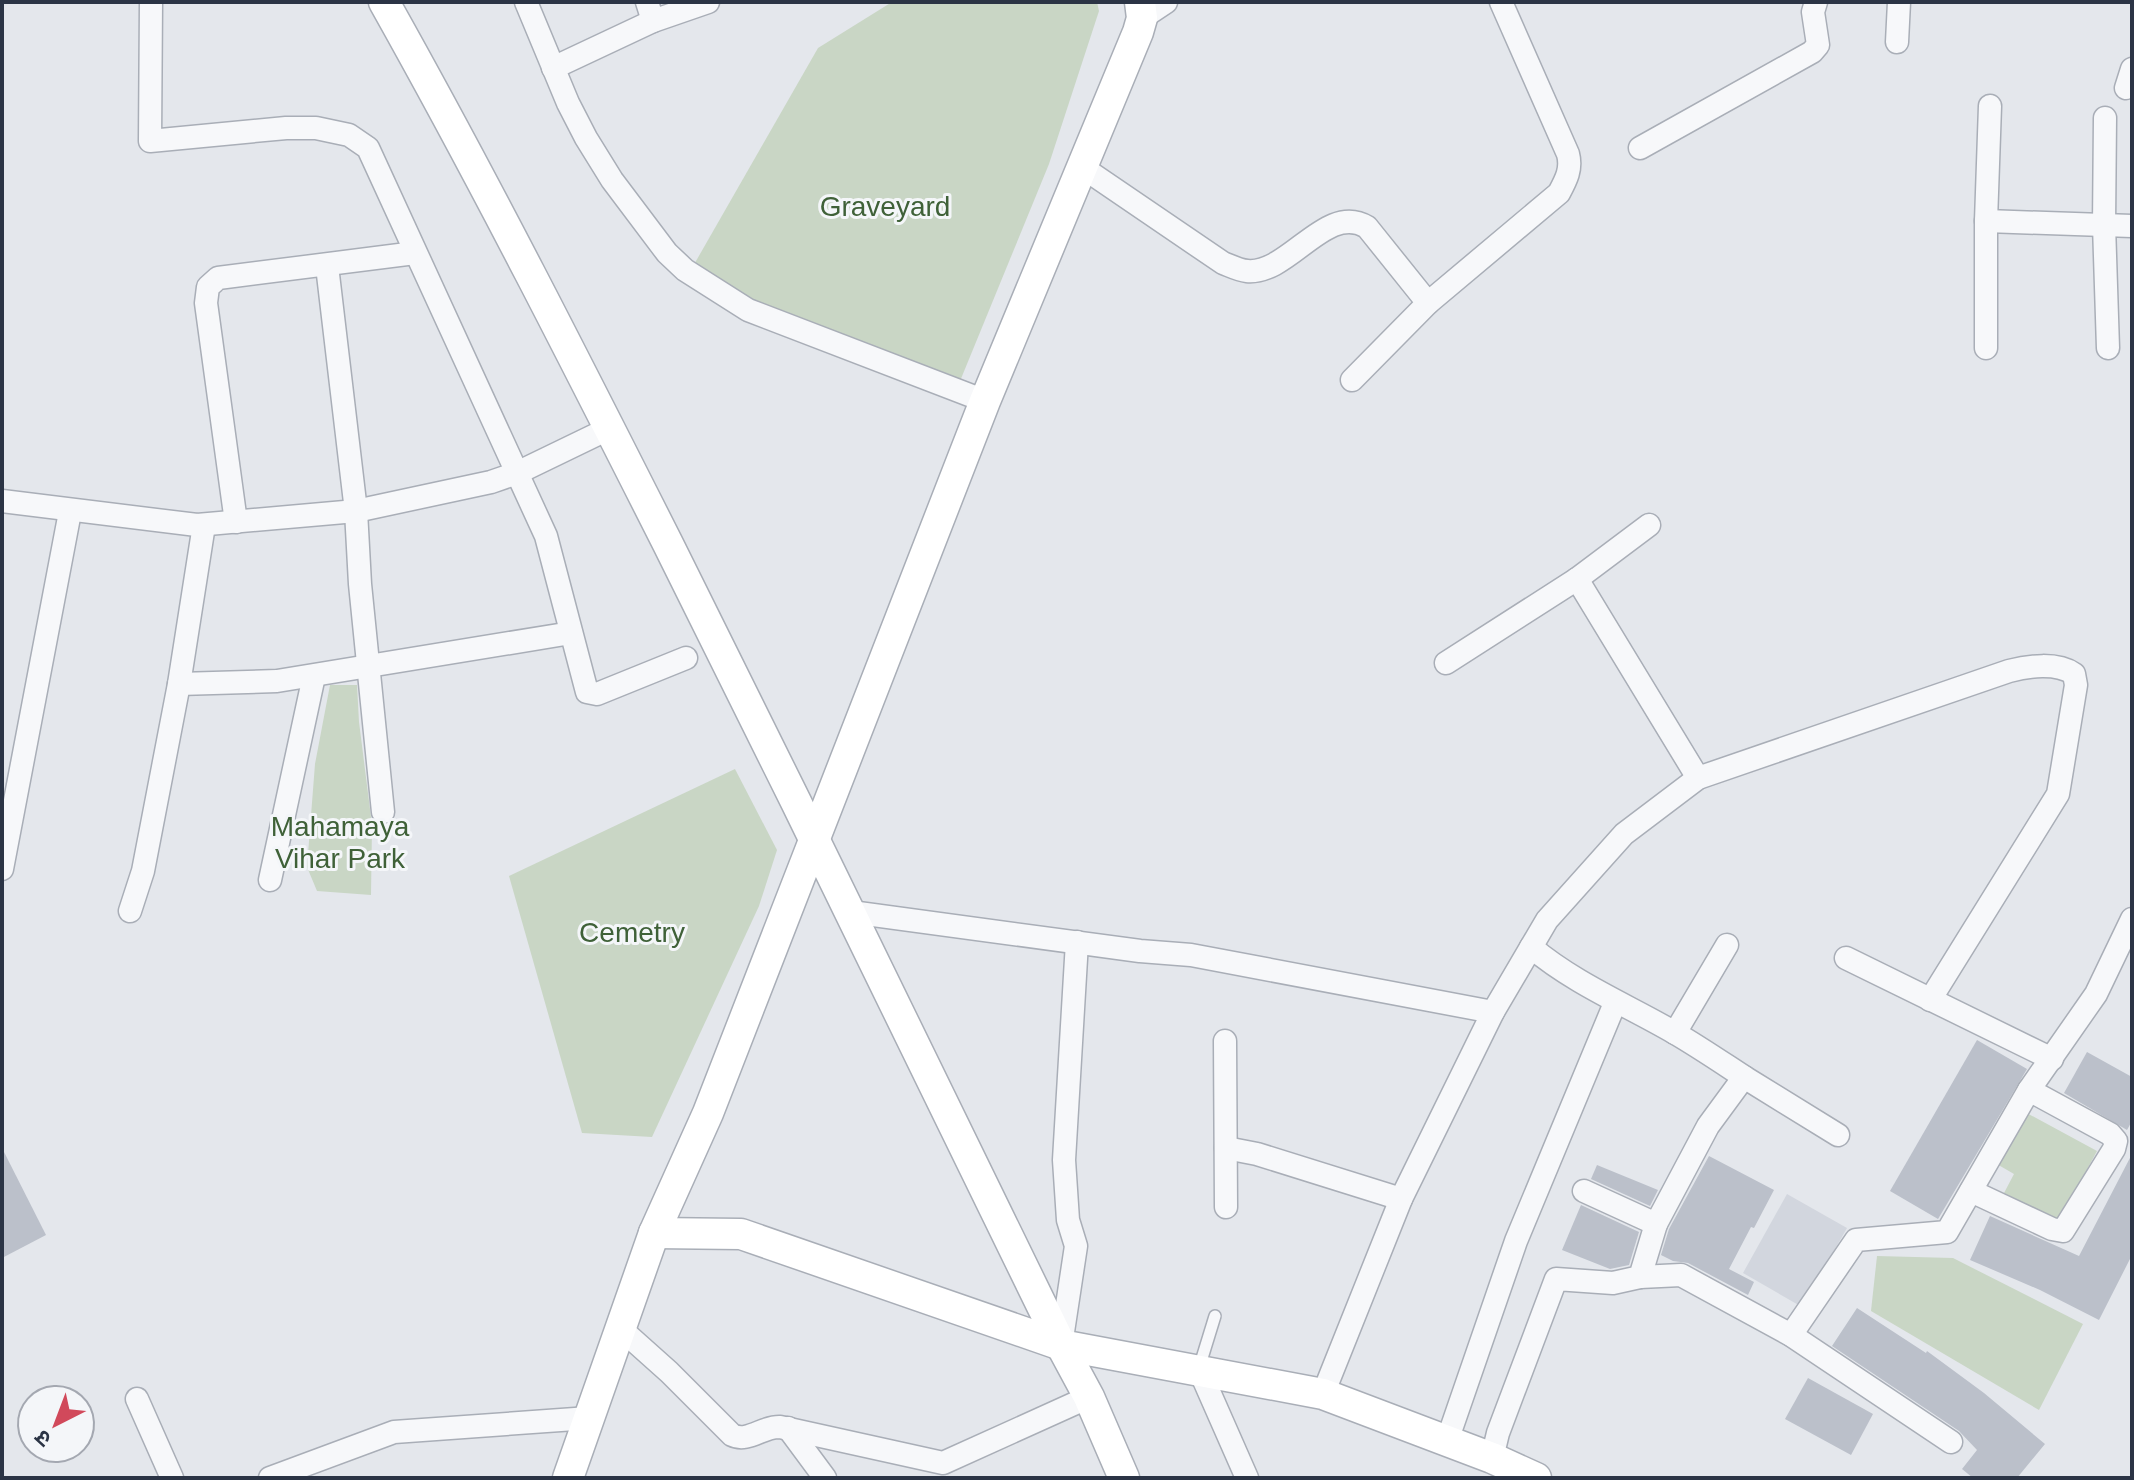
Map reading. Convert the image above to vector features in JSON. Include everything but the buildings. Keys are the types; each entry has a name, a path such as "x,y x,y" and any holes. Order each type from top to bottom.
{"street":[{"path":"151,2 150,141 316,128 349,135 368,148 546,536 585,688 593,694 686,658"},
{"path":"384,2 444,109 610,428 815,837 1089,1397 1124,1478"},
{"path":"526,2 577,122 612,180 667,253 685,270 748,310 985,401"},
{"path":"553,68 650,12 708,2"},
{"path":"1352,380 1428,303 1559,193 1569,171 1568,154 1501,2"},
{"path":"1640,148 1812,52 1818,45 1813,12 1816,2"},
{"path":"1897,42 1899,2"},
{"path":"568,1478 654,1233 708,1113 985,401 1149,7"},
{"path":"1986,348 1990,106"},
{"path":"2105,118 2108,348"},
{"path":"1082,167 1223,263 1247,271 1259,271 1341,221 1361,223 1428,303"},
{"path":"1986,221 2132,226"},
{"path":"236,522 206,303 208,287 218,278 415,253"},
{"path":"327,266 356,511 360,584 383,812"},
{"path":"2,501 70,512 204,525 356,511 491,482 517,473 610,428"},
{"path":"2,869 70,512"},
{"path":"130,911 143,871 179,684 204,525"},
{"path":"1446,663 1577,579 1649,525"},
{"path":"1577,579 1698,778"},
{"path":"179,684 277,681 571,633"},
{"path":"1323,1394 1401,1199 1493,1012 1547,920 1624,834 1698,778 2009,671 2033,666 2065,668 2074,674 2076,685 2058,794 1930,1000"},
{"path":"270,880 314,676"},
{"path":"851,912 1191,955 1493,1012"},
{"path":"1791,1335 1856,1240 1947,1232 2029,1090 2096,994 2132,919"},
{"path":"1061,1345 1076,1246 1068,1220 1064,1160 1077,942"},
{"path":"1675,1033 1727,945"},
{"path":"1531,947 1549,962 1615,1003 1675,1033 1838,1135"},
{"path":"1846,958 2052,1059"},
{"path":"1447,1441 1516,1241 1615,1003"},
{"path":"1225,1041 1226,1207"},
{"path":"1640,1277 1656,1224 1708,1126 1744,1077"},
{"path":"1971,1191 2052,1229 2063,1231 2114,1149 2116,1141 2110,1134 2029,1090"},
{"path":"1226,1148 1257,1154 1401,1199"},
{"path":"1584,1191 1656,1224"},
{"path":"654,1233 741,1234 1061,1345 1323,1394 1492,1458 1536,1478"},
{"path":"1492,1458 1498,1433 1556,1279 1613,1283 1640,1277 1681,1275 1791,1335 1951,1442"},
{"path":"622,1330 736,1437 747,1437 770,1427 788,1428 943,1463 1089,1397"},
{"path":"1199,1369 1247,1478"},
{"path":"137,1399 172,1478"},
{"path":"270,1478 394,1432 589,1418"},
{"path":"788,1428 825,1478"}],"lane":[{"path":"1199,1369 1215,1316"}],"shaded area":[{"path":"1787,1194 1847,1228 1802,1307 1743,1273"}],"green space":[{"name":"Graveyard","path":"892,2 1097,2 1099,11 1049,164 958,386 688,275 818,48"},
{"name":"Mahamaya Vihar Park","path":"330,685 357,685 372,825 371,895 317,891 307,867 315,764"},
{"name":"Cemetry","path":"735,769 777,850 759,906 652,1137 582,1133 509,876"},
{"path":"2023,1111 2097,1151 2058,1223 2004,1193 2014,1174 1995,1163"},
{"path":"1877,1256 1953,1258 2083,1324 2039,1410 1871,1311"}]}
